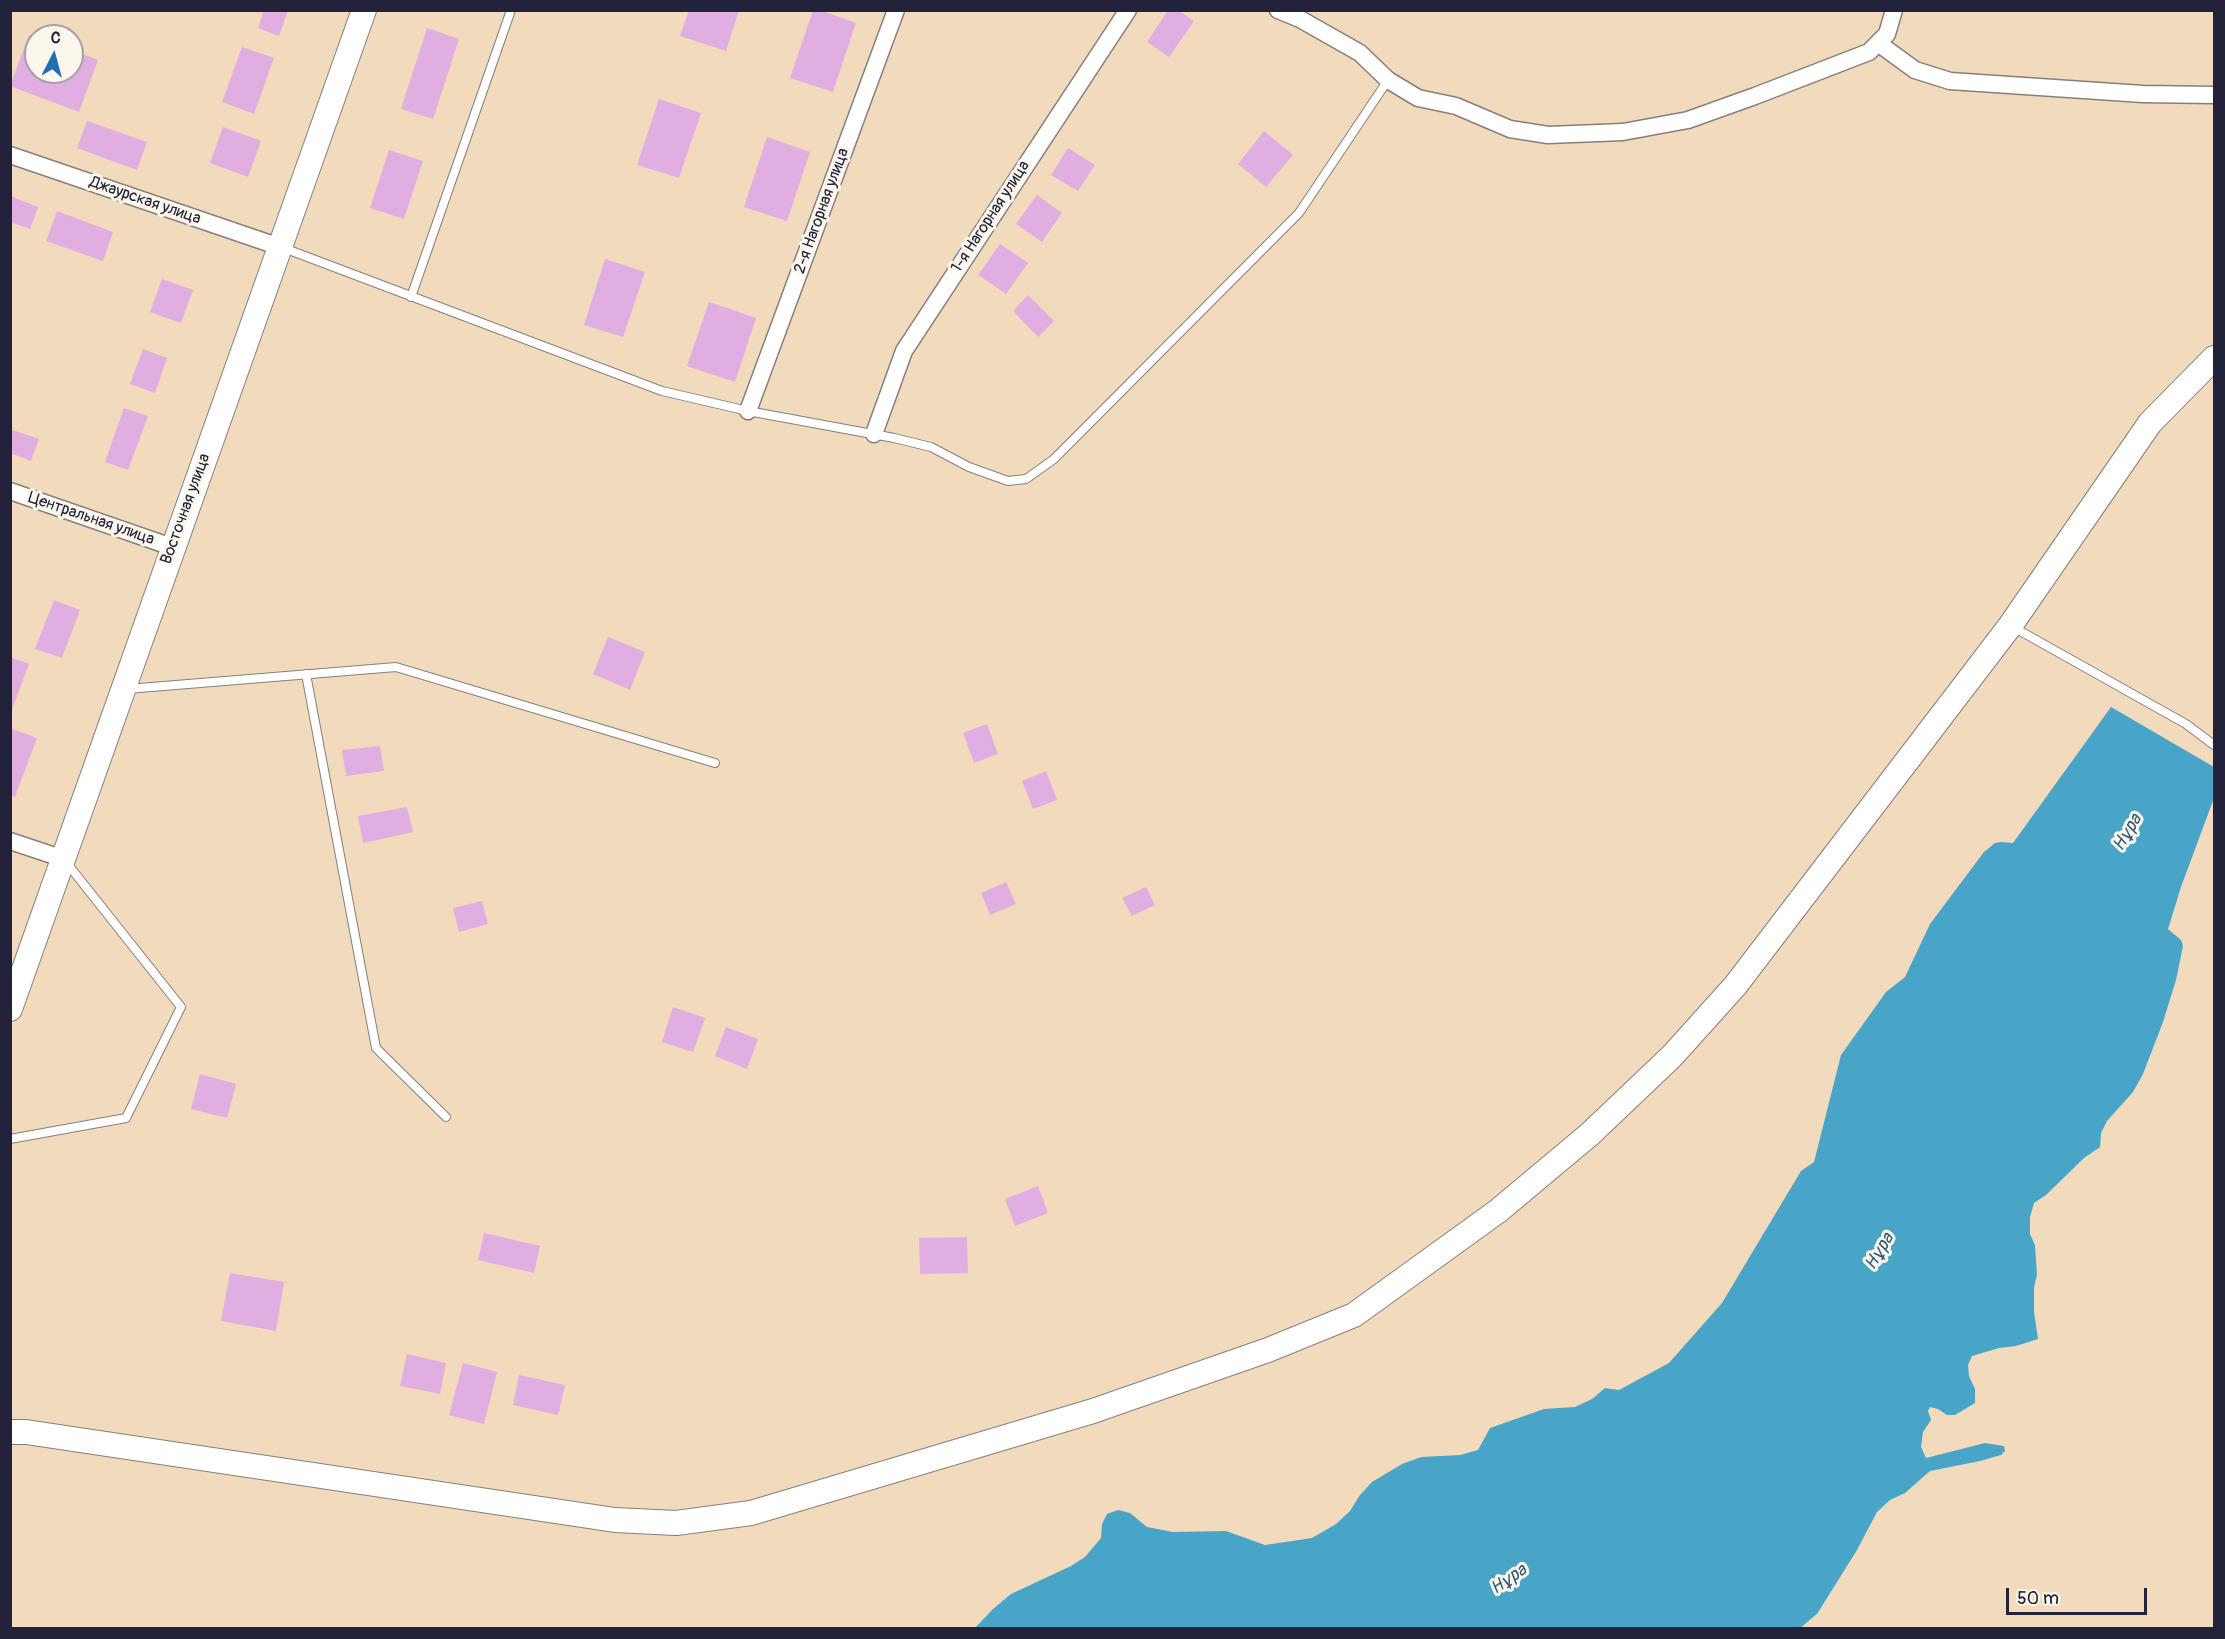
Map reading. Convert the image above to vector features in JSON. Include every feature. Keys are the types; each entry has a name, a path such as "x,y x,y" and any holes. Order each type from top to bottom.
{"street":[{"name":"Восточная улица","path":"10,1009 364,10"},
{"name":"2-я Нагорная улица","path":"748,411 896,10"},
{"name":"1-я Нагорная улица","path":"874,434 904,351 1128,10"},
{"path":"1278,10 1300,19 1360,53 1388,80 1418,98 1456,106 1510,129 1548,135 1623,132 1688,120 1869,52 1887,34 1894,10"},
{"path":"1878,43 1914,69 1950,81 2214,95"},
{"name":"Джаурская улица","path":"10,154 280,247"},
{"path":"10,1432 26,1432 615,1520 676,1523 751,1513 1093,1411 1268,1350 1354,1315 1498,1211 1590,1134 1672,1056 1735,986 2010,626 2150,423 2214,358"},
{"name":"Центральная улица","path":"10,490 172,547"},
{"path":"10,841 64,859"}],"lane":[{"path":"411,297 511,10"},
{"path":"280,247 662,391 748,411 931,447 969,467 1008,481 1026,478 1054,459 1299,213 1388,80"},
{"path":"2010,626 2186,724 2214,745"},
{"path":"123,689 396,667 715,763"},
{"path":"306,674 376,1048 446,1117"},
{"path":"10,1139 126,1118 181,1007 64,859"}],"water":[{"name":"Нұра","path":"2111,707 2214,767 2214,798 2168,929 2181,940 2183,946 2176,980 2163,1022 2143,1074 2133,1092 2107,1121 2101,1133 2100,1147 2084,1158 2046,1195 2034,1203 2030,1217 2030,1234 2035,1245 2037,1275 2034,1287 2034,1312 2038,1339 1972,1356 1968,1365 1969,1376 1975,1389 1975,1403 1955,1415 1947,1415 1930,1407 1928,1411 1931,1420 1923,1432 1921,1447 1926,1458 1985,1443 2004,1446 2005,1451 2001,1455 1980,1461 1930,1471 1905,1493 1890,1500 1877,1512 1857,1550 1817,1614 1800,1628 975,1628 1011,1594 1085,1557 1101,1538 1102,1524 1107,1514 1118,1510 1130,1513 1147,1527 1173,1532 1226,1531 1265,1545 1312,1538 1336,1524 1350,1511 1372,1482 1402,1464 1421,1457 1460,1455 1478,1450 1490,1428 1544,1409 1575,1407 1592,1399 1605,1388 1619,1390 1669,1363 1722,1303 1801,1171 1814,1162 1841,1055 1886,992 1905,977 1930,924 1984,852 1995,843 2013,843"}],"building":[{"path":"264,10 288,10 279,36 258,28"},
{"path":"689,10 739,10 726,51 680,36"},
{"path":"813,10 856,23 833,92 790,78"},
{"path":"1168,10 1178,10 1194,21 1169,57 1147,42"},
{"path":"427,28 459,39 433,119 401,109"},
{"path":"242,47 274,58 254,114 222,102"},
{"path":"24,48 24,84 84,84 84,55 98,60 79,112 10,86"},
{"path":"659,99 701,113 679,178 637,165"},
{"path":"87,121 147,142 137,170 77,148"},
{"path":"223,127 261,141 248,177 210,163"},
{"path":"1264,131 1293,155 1266,187 1238,164"},
{"path":"767,137 810,152 787,221 744,207"},
{"path":"1068,148 1095,165 1078,191 1051,175"},
{"path":"389,150 423,161 404,219 370,208"},
{"path":"1037,195 1062,213 1042,242 1016,224"},
{"path":"10,196 38,207 30,229 10,222"},
{"path":"57,211 113,232 103,261 46,241"},
{"path":"1000,244 1028,263 1006,294 978,275"},
{"path":"605,259 645,272 623,337 584,325"},
{"path":"162,279 193,290 181,323 150,312"},
{"path":"1028,295 1054,321 1038,337 1013,311"},
{"path":"709,302 756,318 735,382 687,366"},
{"path":"143,349 167,358 155,393 130,384"},
{"path":"124,408 148,416 128,470 105,462"},
{"path":"10,429 39,439 31,461 10,453"},
{"path":"54,600 80,610 62,658 35,649"},
{"path":"608,637 645,652 630,690 593,674"},
{"path":"10,657 29,664 11,712 10,712"},
{"path":"987,724 998,754 974,763 963,733"},
{"path":"10,728 37,738 15,797 10,795"},
{"path":"380,746 384,771 346,776 342,750"},
{"path":"1046,771 1057,800 1033,809 1022,781"},
{"path":"407,807 413,832 363,843 358,816"},
{"path":"1006,882 1016,904 990,915 981,893"},
{"path":"1146,887 1155,905 1132,916 1122,898"},
{"path":"482,901 488,924 459,932 453,908"},
{"path":"673,1007 705,1018 693,1052 662,1042"},
{"path":"726,1027 758,1039 747,1069 715,1056"},
{"path":"200,1074 236,1084 227,1118 191,1109"},
{"path":"1038,1186 1048,1213 1015,1226 1005,1199"},
{"path":"484,1233 540,1246 534,1273 478,1260"},
{"path":"967,1237 968,1273 920,1274 919,1238"},
{"path":"230,1273 284,1282 276,1331 221,1321"},
{"path":"407,1354 446,1363 440,1394 400,1386"},
{"path":"463,1363 497,1372 484,1424 449,1415"},
{"path":"519,1375 565,1385 558,1415 513,1405"}]}
